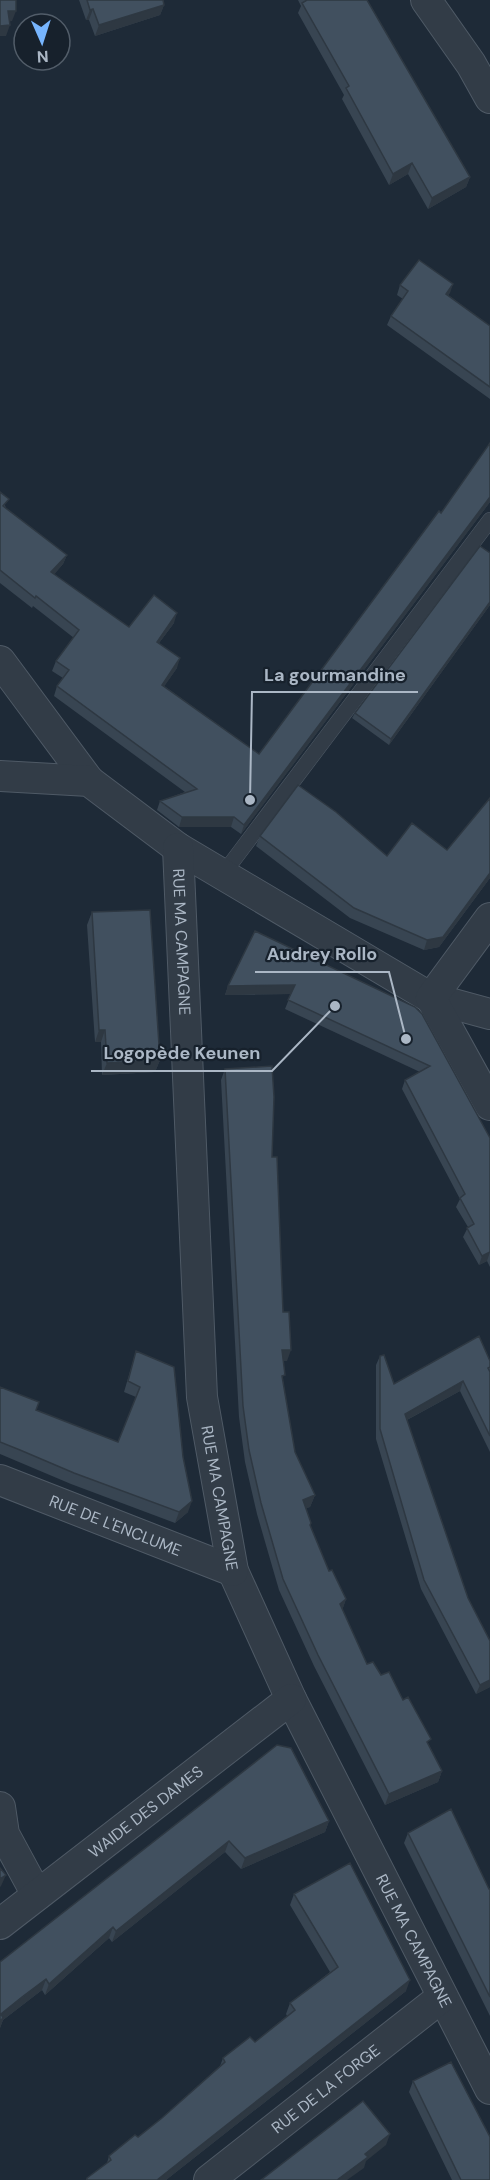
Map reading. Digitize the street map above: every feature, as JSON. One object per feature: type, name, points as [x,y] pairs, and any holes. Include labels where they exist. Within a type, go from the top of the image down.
[{"type":"street","points":[[426,0],[481,55],[490,99]]},
{"type":"street","points":[[0,660],[88,781],[178,848],[431,998],[490,1014]]},
{"type":"street","points":[[0,776],[88,781]]},
{"type":"street","name":"RUE MA CAMPAGNE","points":[[178,848],[202,1397],[233,1571],[291,1699],[490,2089]]},
{"type":"street","points":[[431,998],[490,918]]},
{"type":"street","points":[[431,998],[490,1105]]},
{"type":"street","name":"RUE DE L'ENCLUME","points":[[0,1480],[233,1571]]},
{"type":"street","name":"WAIDE DES DAMES","points":[[0,1924],[291,1699]]},
{"type":"street","points":[[0,1807],[4,1834],[37,1895]]},
{"type":"street","name":"RUE DE LA FORGE","points":[[208,2180],[442,1997]]},
{"type":"lane","points":[[223,874],[490,520]]},
{"type":"building","points":[[0,0],[16,0],[16,11],[8,11],[10,25],[0,26]]},
{"type":"building","points":[[87,0],[163,0],[164,5],[99,25]]},
{"type":"building","points":[[307,0],[367,0],[470,177],[432,198],[412,163],[393,174],[346,88],[349,86],[302,3]]},
{"type":"building","points":[[419,260],[453,284],[446,294],[490,326],[490,387],[391,316],[408,291],[400,285]]},
{"type":"building","points":[[490,443],[490,497],[244,825],[234,817],[182,817],[160,801],[197,789],[57,686],[69,670],[56,661],[79,630],[0,570],[0,492],[9,499],[3,506],[67,555],[51,572],[129,627],[154,595],[177,613],[157,642],[180,658],[162,685],[259,754],[439,511],[441,513]]},
{"type":"building","points":[[480,546],[490,553],[490,602],[391,739],[355,713]]},
{"type":"building","points":[[298,785],[336,812],[387,856],[412,823],[447,850],[490,798],[490,873],[443,937],[427,940],[354,908],[260,836]]},
{"type":"building","points":[[150,910],[160,1060],[107,1063],[105,1030],[99,1030],[92,912]]},
{"type":"building","points":[[255,931],[415,1007],[422,1014],[490,1138],[490,1252],[482,1256],[467,1228],[474,1224],[460,1198],[465,1194],[405,1080],[430,1066],[288,1000],[295,985],[228,986]]},
{"type":"building","points":[[272,1066],[274,1097],[272,1157],[277,1157],[283,1312],[289,1312],[291,1350],[282,1350],[285,1375],[282,1376],[295,1452],[315,1495],[303,1500],[310,1525],[329,1571],[332,1570],[346,1599],[340,1604],[367,1664],[373,1662],[381,1675],[389,1672],[403,1700],[408,1697],[431,1739],[427,1742],[442,1771],[389,1794],[318,1655],[283,1579],[261,1503],[249,1450],[243,1406],[225,1069]]},
{"type":"building","points":[[479,1336],[490,1361],[488,1368],[490,1372],[490,1436],[463,1381],[405,1414],[468,1598],[490,1641],[490,1680],[480,1685],[424,1580],[380,1429],[380,1356],[384,1355],[394,1384]]},
{"type":"building","points":[[136,1351],[174,1367],[183,1457],[192,1501],[179,1512],[74,1473],[0,1442],[0,1387],[39,1402],[36,1410],[118,1442],[140,1387],[128,1381]]},
{"type":"building","points":[[277,1745],[291,1748],[329,1821],[245,1858],[229,1841],[116,1931],[113,1927],[49,1984],[46,1979],[22,1997],[1,2014],[3,2018],[0,2021],[0,1962]]},
{"type":"building","points":[[451,1809],[490,1889],[490,1997],[408,1833]]},
{"type":"building","points":[[350,1863],[410,1980],[157,2180],[87,2180],[111,2160],[109,2156],[135,2135],[138,2137],[162,2118],[225,2062],[223,2058],[250,2037],[255,2042],[295,2010],[290,2003],[338,1967],[294,1894]]},
{"type":"building","points":[[0,1868],[6,1875],[0,1879]]},
{"type":"building","points":[[451,2062],[490,2137],[490,2180],[461,2180],[413,2081]]},
{"type":"building","points":[[363,2101],[390,2134],[365,2154],[368,2157],[337,2180],[261,2180]]},
{"type":"place","name":"La gourmandine","points":[[250,800]]},
{"type":"place","name":"Logopède Keunen","points":[[335,1006]]},
{"type":"place","name":"Audrey Rollo","points":[[406,1039]]}]
